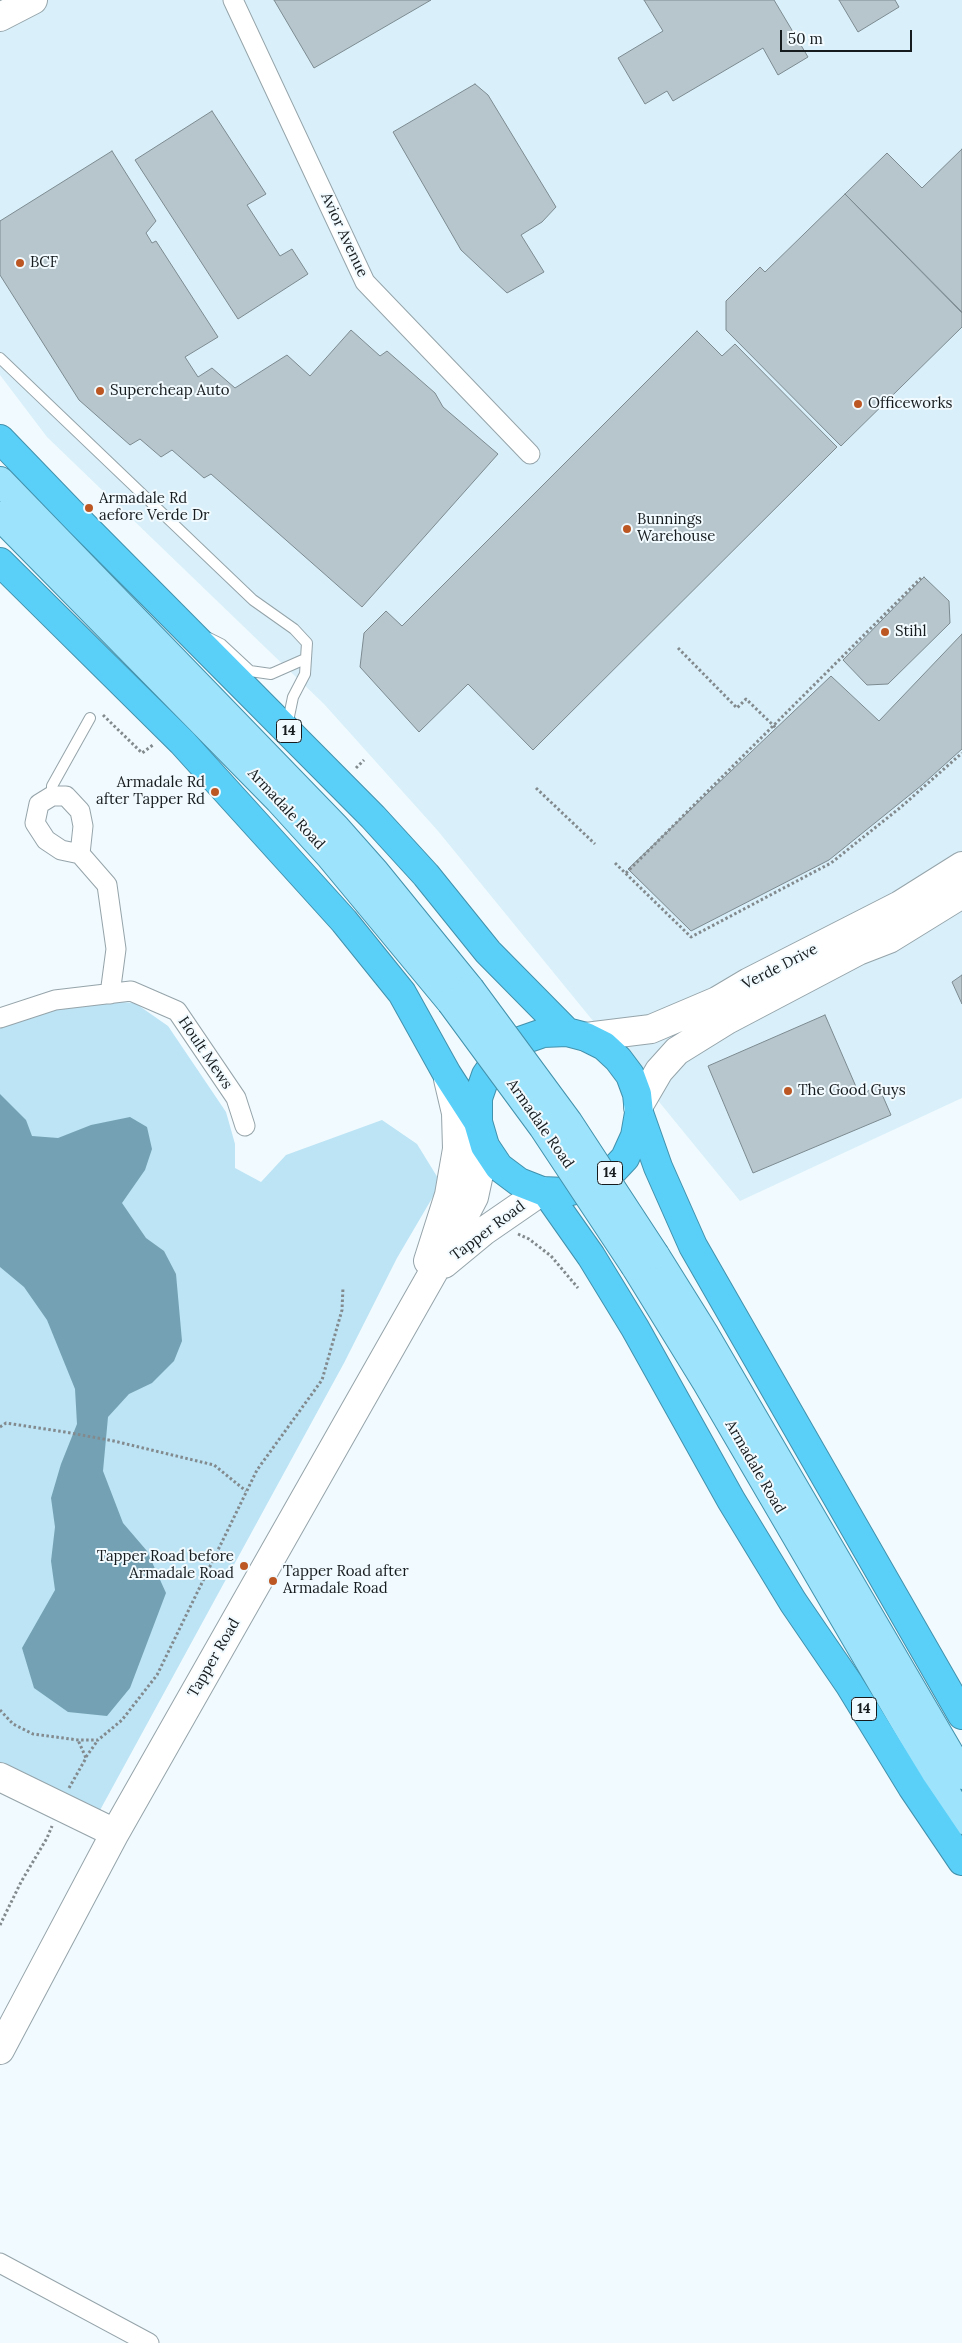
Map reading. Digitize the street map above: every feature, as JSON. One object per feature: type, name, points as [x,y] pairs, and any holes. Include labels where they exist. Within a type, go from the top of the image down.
[{"type":"highway","name":"14","points":[[0,439],[373,817],[426,876],[488,952],[577,1034],[604,1046],[618,1059],[630,1075],[636,1094],[638,1110],[635,1136],[625,1158],[609,1175],[588,1187],[566,1192],[544,1191],[519,1182],[499,1167],[447,1074]]},
{"type":"highway","name":"Armadale Road","points":[[0,562],[182,742],[344,921],[402,993],[447,1074]]},
{"type":"highway","points":[[481,1134],[481,1090],[486,1075],[500,1055],[520,1041],[543,1033],[577,1034]]},
{"type":"highway","points":[[638,1110],[658,1167],[694,1246],[962,1716]]},
{"type":"highway","name":"14","points":[[544,1191],[591,1256],[635,1328],[731,1500],[783,1588],[849,1684],[912,1787],[962,1861]]},
{"type":"main road","name":"Armadale Road","points":[[0,481],[325,816],[375,872],[460,996],[543,1127],[645,1261],[705,1335],[962,1775]]},
{"type":"main road","name":"Armadale Road","points":[[0,516],[279,800],[460,996]]},
{"type":"main road","name":"Armadale Road","points":[[645,1261],[707,1383],[962,1820]]},
{"type":"street","points":[[0,17],[33,0]]},
{"type":"street","name":"Avior Avenue","points":[[233,0],[366,282],[530,454]]},
{"type":"street","points":[[80,854],[83,826],[80,810],[66,796],[52,796],[39,804],[36,822],[46,840],[61,850],[80,854],[107,885],[116,949],[110,994]]},
{"type":"street","name":"Verde Drive","points":[[577,1034],[651,1028],[717,1001],[749,982],[900,905],[962,866]]},
{"type":"street","name":"Verde Drive","points":[[638,1110],[659,1071],[677,1051],[727,1020],[858,951],[889,940],[962,894]]},
{"type":"street","name":"Hoult Mews","points":[[0,1018],[55,1000],[131,991],[177,1012],[236,1098],[246,1126]]},
{"type":"street","points":[[418,1298],[434,1236],[449,1195],[457,1149],[456,1114],[447,1074]]},
{"type":"street","name":"Tapper Road","points":[[0,2050],[110,1841],[435,1271],[474,1197],[481,1134]]},
{"type":"street","name":"Tapper Road","points":[[435,1271],[484,1231],[544,1191]]},
{"type":"street","points":[[0,1777],[56,1813],[110,1841]]},
{"type":"street","points":[[0,1796],[56,1813]]},
{"type":"street","points":[[0,2263],[149,2343]]},
{"type":"lane","points":[[0,358],[253,600],[294,629],[307,643],[305,674],[293,696],[287,729]]},
{"type":"lane","points":[[183,626],[221,644],[250,671],[271,674],[305,659]]},
{"type":"lane","points":[[52,796],[52,786],[90,718]]},
{"type":"path","points":[[626,873],[775,726],[920,578]]},
{"type":"path","points":[[678,648],[737,708],[746,699],[775,726]]},
{"type":"path","points":[[90,718],[98,710],[142,753],[160,740]]},
{"type":"path","points":[[615,863],[691,937],[831,863],[901,807],[962,753]]},
{"type":"path","points":[[536,788],[595,844]]},
{"type":"path","points":[[0,1925],[21,1882],[47,1838],[56,1813],[86,1758],[98,1740],[122,1720],[157,1675],[257,1470],[322,1380],[342,1310],[343,1287]]},
{"type":"path","points":[[0,1420],[6,1423],[114,1441],[214,1466],[246,1491]]},
{"type":"path","points":[[0,1427],[6,1423]]},
{"type":"path","points":[[0,1710],[13,1724],[33,1734],[78,1740],[98,1740]]},
{"type":"path","points":[[78,1740],[86,1758]]},
{"type":"shaded area","points":[[0,0],[962,0],[962,1098],[740,1201],[438,831],[324,704],[47,437],[0,375]]},
{"type":"shaded area","points":[[95,1000],[135,1003],[168,1026],[226,1112],[235,1144],[235,1168],[261,1182],[286,1155],[382,1120],[417,1144],[441,1183],[397,1258],[344,1363],[93,1823],[0,1778],[0,1027],[18,1019]]},
{"type":"shaded area","points":[[0,1094],[26,1120],[32,1136],[58,1138],[91,1125],[130,1117],[147,1127],[152,1149],[145,1170],[122,1203],[146,1238],[164,1251],[176,1274],[182,1341],[174,1361],[152,1383],[129,1394],[108,1417],[103,1471],[123,1523],[147,1551],[166,1593],[130,1688],[107,1716],[68,1712],[34,1688],[22,1648],[55,1590],[51,1561],[55,1527],[51,1498],[61,1464],[77,1424],[75,1389],[47,1320],[24,1287],[0,1267]]},
{"type":"building","points":[[274,0],[431,0],[314,68]]},
{"type":"building","points":[[644,0],[774,0],[808,57],[778,75],[763,48],[673,101],[667,91],[645,104],[618,58],[663,31]]},
{"type":"building","points":[[839,0],[895,0],[899,7],[858,32]]},
{"type":"building","points":[[475,84],[488,95],[556,207],[542,222],[521,235],[544,272],[507,293],[461,250],[393,132]]},
{"type":"building","points":[[212,111],[266,194],[247,205],[280,256],[292,249],[308,274],[238,319],[135,160]]},
{"type":"building","points":[[962,149],[962,312],[845,194],[887,153],[922,188]]},
{"type":"building","points":[[112,151],[156,221],[146,233],[152,243],[156,241],[218,337],[185,357],[198,377],[212,368],[235,388],[287,355],[310,376],[351,330],[380,356],[387,351],[435,393],[443,407],[498,454],[362,607],[211,474],[204,478],[172,450],[161,457],[140,439],[130,445],[79,400],[0,275],[0,221]]},
{"type":"building","points":[[845,194],[962,313],[962,327],[841,446],[726,330],[726,301],[760,267],[765,272]]},
{"type":"building","name":"Bunnings Warehouse","points":[[697,331],[722,356],[735,344],[837,447],[533,750],[468,684],[419,732],[360,667],[364,633],[386,611],[402,626]]},
{"type":"building","points":[[924,577],[949,601],[950,623],[888,684],[867,685],[843,660]]},
{"type":"building","points":[[962,634],[962,749],[922,785],[829,860],[691,931],[628,869],[831,676],[879,721]]},
{"type":"building","points":[[962,975],[962,1004],[952,982]]},
{"type":"building","name":"The Good Guys","points":[[825,1015],[860,1096],[878,1085],[891,1115],[753,1173],[708,1066]]},
{"type":"place","name":"BCF","points":[[20,263]]},
{"type":"place","name":"Supercheap Auto","points":[[100,391]]},
{"type":"place","name":"Officeworks","points":[[858,404]]},
{"type":"place","name":"Armadale Rd aefore Verde Dr","points":[[89,508]]},
{"type":"place","name":"Bunnings Warehouse","points":[[627,529]]},
{"type":"place","name":"Stihl","points":[[885,632]]},
{"type":"place","name":"Armadale Rd after Tapper Rd","points":[[215,792]]},
{"type":"place","name":"The Good Guys","points":[[788,1091]]},
{"type":"place","name":"Tapper Road before Armadale Road","points":[[244,1566]]},
{"type":"place","name":"Tapper Road after Armadale Road","points":[[273,1581]]}]
